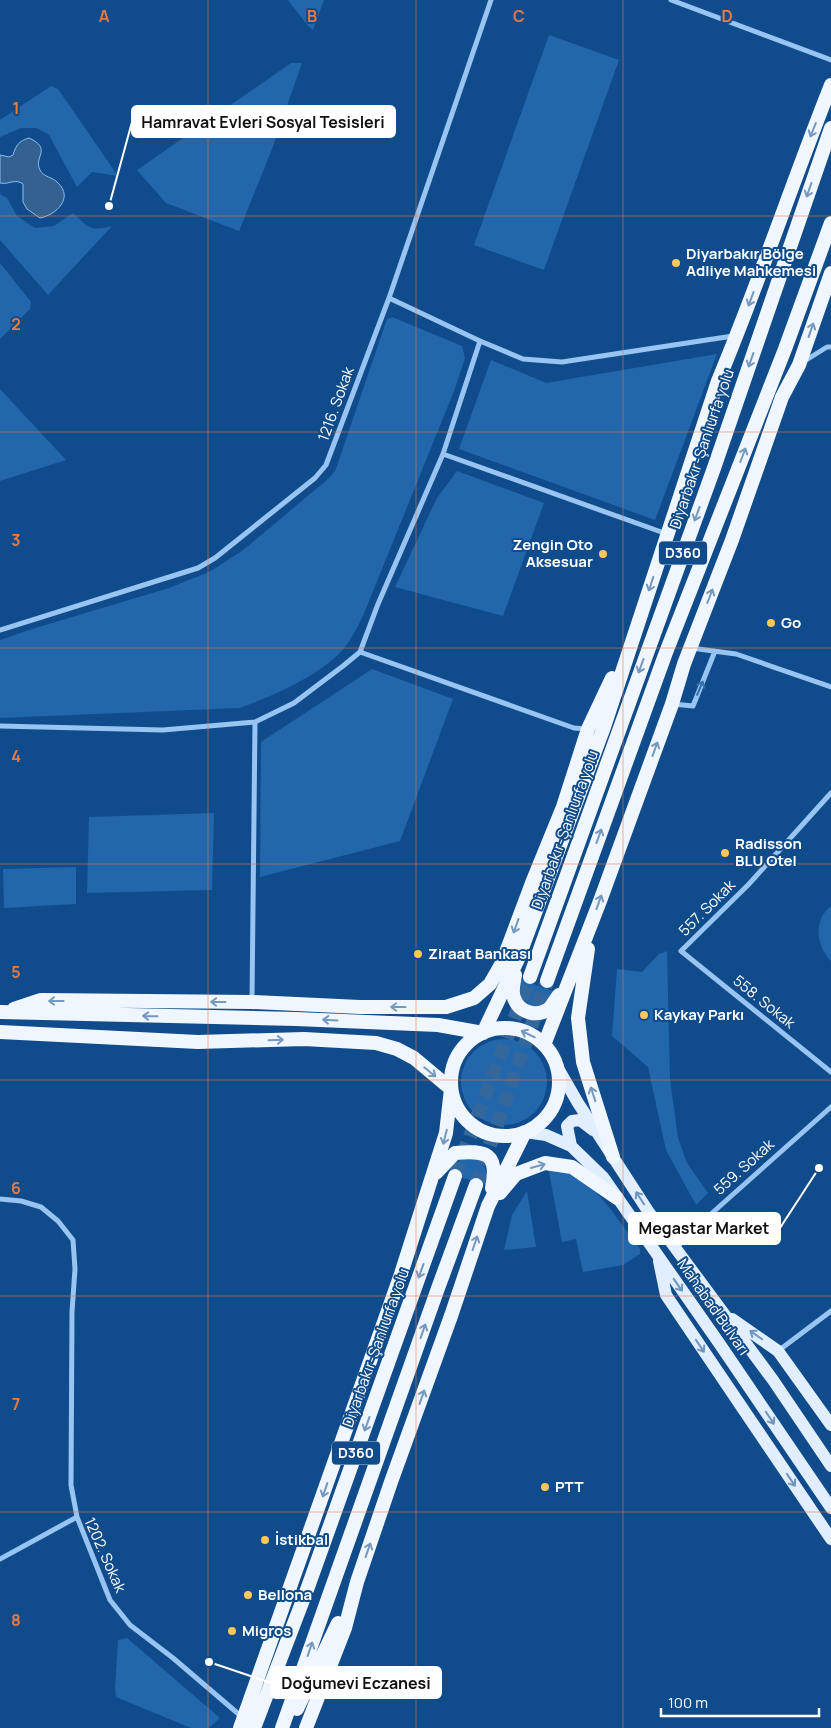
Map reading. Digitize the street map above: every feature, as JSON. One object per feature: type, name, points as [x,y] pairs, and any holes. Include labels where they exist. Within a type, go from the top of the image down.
[{"type":"highway","points":[[483,1033],[518,959],[604,727],[718,381],[738,335],[785,203],[831,85]]},
{"type":"highway","name":"Diyarbakır-Şanlıurfa yolu","points":[[530,977],[714,468],[831,128]]},
{"type":"highway","points":[[768,310],[771,280],[785,203]]},
{"type":"highway","name":"D360","points":[[547,981],[658,673],[785,349],[831,223]]},
{"type":"highway","points":[[691,587],[746,477],[798,365],[831,273]]},
{"type":"highway","points":[[544,1045],[672,704],[690,648],[732,540],[782,397]]},
{"type":"highway","points":[[3,1012],[41,1000],[252,1002],[360,1007],[446,1007],[474,998],[490,984],[502,963],[563,807],[588,729],[639,621]]},
{"type":"highway","points":[[592,920],[578,1018],[583,1062],[613,1157]]},
{"type":"highway","points":[[518,959],[513,997],[516,1004],[526,1012],[545,1011],[570,980]]},
{"type":"highway","points":[[3,1012],[306,1019],[438,1025],[483,1033]]},
{"type":"highway","points":[[0,1032],[198,1042],[304,1039],[376,1043],[397,1049],[414,1058],[451,1089],[456,1105],[465,1118],[478,1129],[501,1136],[525,1132],[540,1123],[551,1110],[558,1094],[558,1076],[555,1064],[544,1045],[534,1037],[522,1031],[502,1029],[483,1033],[468,1042],[458,1056],[452,1072],[451,1089],[446,1133],[433,1176],[401,1274],[292,1586],[248,1725]]},
{"type":"highway","points":[[488,1206],[525,1132]]},
{"type":"highway","points":[[306,1728],[345,1628],[357,1582],[488,1206],[495,1174],[492,1161],[475,1151],[455,1153],[433,1176]]},
{"type":"highway","points":[[488,1206],[516,1174],[545,1163],[572,1167],[617,1198]]},
{"type":"highway","name":"Diyarbakır-Şanlıurfa yolu","points":[[248,1725],[308,1587],[456,1176]]},
{"type":"highway","name":"D360","points":[[282,1728],[476,1185]]},
{"type":"highway","points":[[288,1728],[357,1582]]},
{"type":"main road","name":"Mahabad Bulvarı","points":[[555,1064],[648,1211],[773,1380],[831,1466]]},
{"type":"main road","points":[[571,1146],[567,1126],[572,1121],[580,1120],[597,1133]]},
{"type":"main road","name":"Mahabad Bulvarı","points":[[525,1132],[546,1135],[571,1146],[602,1178],[658,1256],[831,1508]]},
{"type":"main road","points":[[658,1256],[666,1295],[831,1539]]},
{"type":"main road","points":[[723,1312],[778,1351],[831,1425]]},
{"type":"street","name":"1216. Sokak","points":[[0,630],[198,568],[215,558],[315,478],[326,465],[389,298],[491,0]]},
{"type":"street","points":[[671,0],[831,60]]},
{"type":"street","points":[[389,298],[523,359],[562,362],[738,335]]},
{"type":"street","points":[[0,726],[163,730],[255,722],[294,703],[360,652],[378,604],[443,454],[480,341]]},
{"type":"street","points":[[798,365],[827,347],[831,347]]},
{"type":"street","points":[[443,454],[667,534]]},
{"type":"street","points":[[690,648],[736,654],[831,687]]},
{"type":"street","points":[[672,704],[693,706],[715,651]]},
{"type":"street","points":[[360,652],[574,728],[588,729]]},
{"type":"street","points":[[252,1002],[255,722]]},
{"type":"street","name":"557. Sokak","points":[[681,951],[749,884],[831,793]]},
{"type":"street","name":"558. Sokak","points":[[681,951],[831,1072]]},
{"type":"street","name":"559. Sokak","points":[[676,1248],[710,1214],[831,1107]]},
{"type":"street","points":[[0,1199],[21,1201],[41,1207],[58,1221],[73,1240],[76,1269],[72,1312],[71,1485],[77,1517]]},
{"type":"street","points":[[778,1351],[831,1311]]},
{"type":"street","name":"1202. Sokak","points":[[0,1559],[77,1517],[110,1600],[130,1625],[173,1658],[248,1725]]},
{"type":"shaded area","points":[[288,0],[324,0],[313,30],[308,26]]},
{"type":"shaded area","points":[[549,35],[619,60],[544,270],[474,245]]},
{"type":"shaded area","points":[[291,63],[302,63],[272,149],[239,231],[166,203],[137,170]]},
{"type":"shaded area","points":[[51,86],[58,89],[118,176],[92,172],[77,187],[49,135],[37,128],[21,128],[0,137],[0,120]]},
{"type":"shaded area","points":[[29,138],[40,146],[39,165],[41,172],[54,179],[64,194],[64,200],[57,210],[40,218],[27,209],[23,202],[23,184],[20,182],[0,183],[0,155],[9,157],[13,155],[18,144]]},
{"type":"shaded area","points":[[0,194],[7,198],[17,216],[35,228],[54,226],[73,213],[90,227],[112,226],[48,295],[0,240]]},
{"type":"shaded area","points":[[0,263],[31,302],[30,309],[0,339]]},
{"type":"shaded area","points":[[392,317],[462,346],[465,358],[454,391],[363,616],[341,652],[316,672],[301,681],[240,708],[0,718],[0,640],[169,588],[209,572],[242,551],[328,479],[335,471],[387,319]]},
{"type":"shaded area","points":[[717,354],[655,520],[459,449],[491,360],[546,383]]},
{"type":"shaded area","points":[[0,389],[66,460],[0,481]]},
{"type":"shaded area","points":[[457,471],[544,503],[503,616],[395,587],[437,498]]},
{"type":"shaded area","points":[[372,669],[453,699],[400,841],[260,877],[261,742]]},
{"type":"shaded area","points":[[214,813],[212,890],[87,893],[89,817]]},
{"type":"shaded area","points":[[76,867],[76,904],[4,908],[3,869]]},
{"type":"shaded area","points":[[831,906],[831,961],[822,948],[819,926],[821,918]]},
{"type":"shaded area","points":[[667,951],[670,1079],[678,1138],[687,1163],[708,1193],[696,1205],[666,1150],[648,1067],[612,1036],[617,969],[642,972],[659,954]]},
{"type":"shaded area","points":[[520,979],[556,992],[545,1006],[536,1007],[527,1003],[521,996],[519,992]]},
{"type":"shaded area","points":[[504,1039],[520,1043],[534,1052],[543,1066],[547,1082],[543,1098],[534,1112],[520,1121],[504,1125],[488,1121],[474,1112],[465,1098],[461,1082],[465,1066],[474,1052],[488,1043]]},
{"type":"shaded area","points":[[473,1157],[485,1169],[487,1185],[449,1174],[458,1161]]},
{"type":"shaded area","points":[[548,1167],[571,1171],[589,1185],[626,1230],[640,1249],[640,1254],[623,1265],[583,1272],[576,1239],[562,1242]]},
{"type":"shaded area","points":[[527,1191],[536,1247],[504,1250],[512,1215]]},
{"type":"shaded area","points":[[127,1638],[220,1718],[209,1728],[191,1728],[116,1697],[118,1640]]},
{"type":"tunnel","points":[[455,1176],[530,977]]},
{"type":"tunnel","points":[[476,1185],[547,981]]},
{"type":"place","name":"Hamravat Evleri Sosyal Tesisleri","points":[[109,206]]},
{"type":"place","name":"Diyarbakır Bölge Adliye Mahkemesi","points":[[676,263]]},
{"type":"place","name":"Zengin Oto Aksesuar","points":[[603,554]]},
{"type":"place","name":"Go","points":[[771,623]]},
{"type":"place","name":"Radisson BLU Otel","points":[[725,853]]},
{"type":"place","name":"Ziraat Bankası","points":[[418,954]]},
{"type":"place","name":"Kaykay Parkı","points":[[644,1015]]},
{"type":"place","name":"Megastar Market","points":[[819,1168]]},
{"type":"place","name":"PTT","points":[[545,1487]]},
{"type":"place","name":"İstikbal","points":[[265,1540]]},
{"type":"place","name":"Bellona","points":[[248,1595]]},
{"type":"place","name":"Migros","points":[[232,1631]]},
{"type":"place","name":"Doğumevi Eczanesi","points":[[209,1662]]}]
